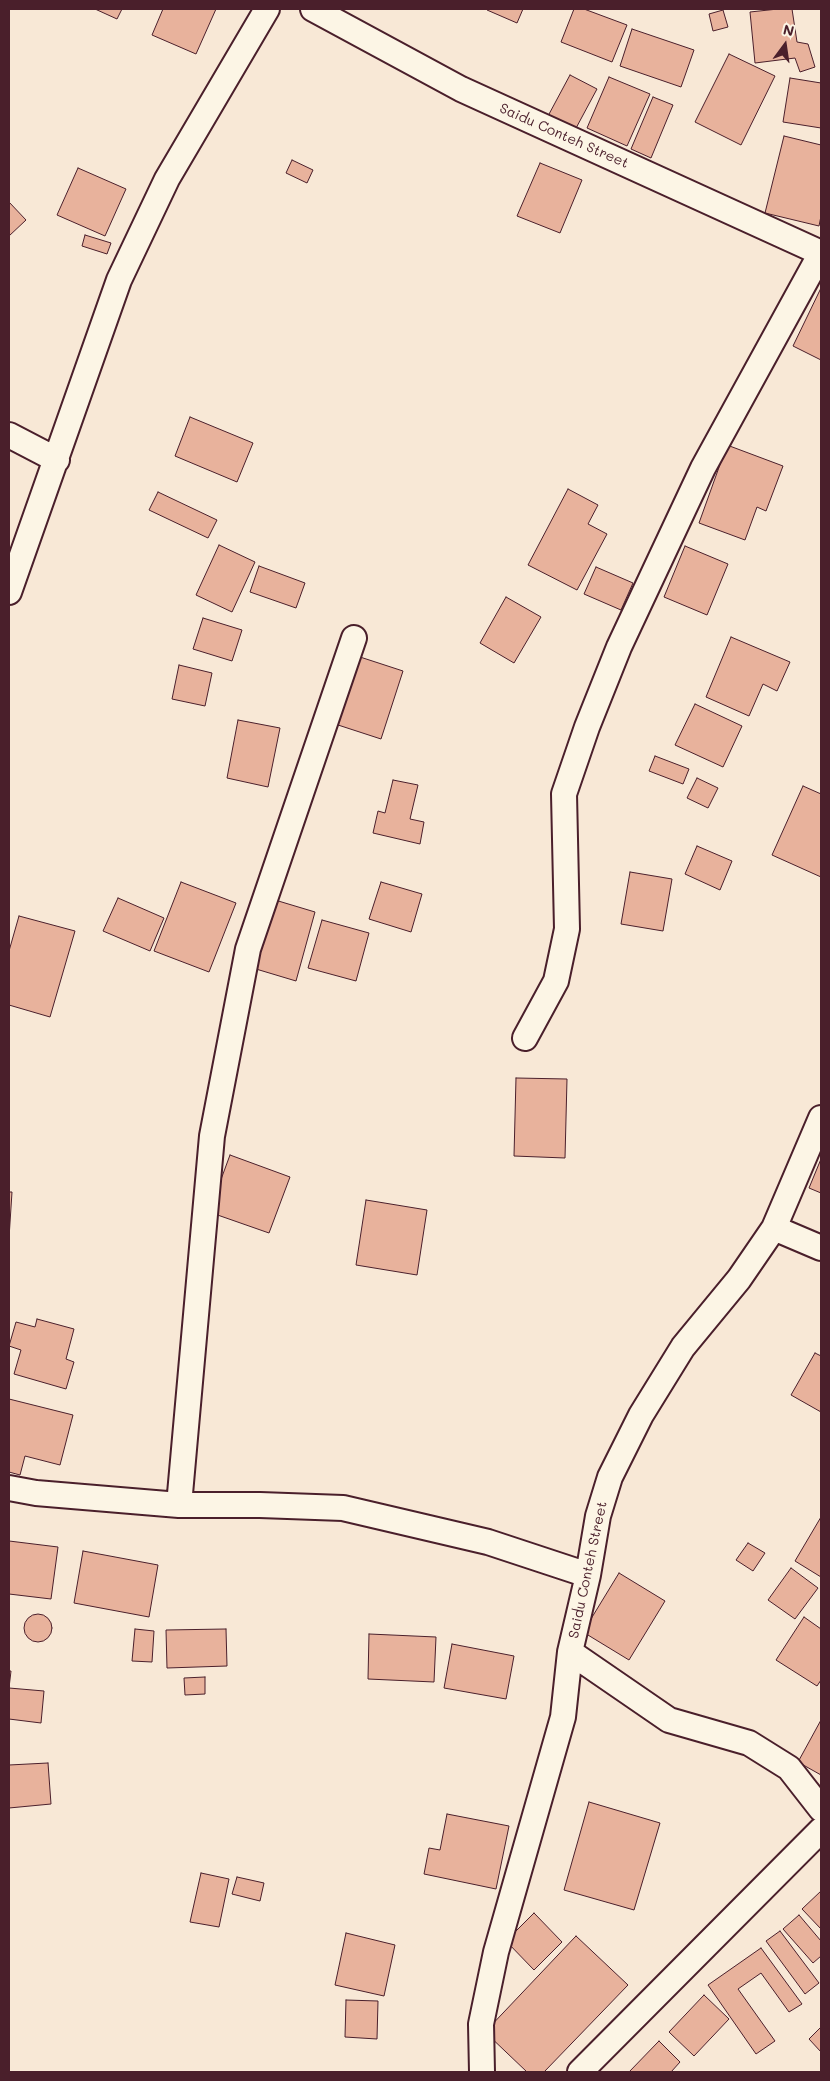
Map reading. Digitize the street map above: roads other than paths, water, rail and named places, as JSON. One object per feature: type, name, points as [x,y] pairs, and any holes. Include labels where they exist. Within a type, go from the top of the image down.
[{"type":"street","points":[[9,592],[119,280],[167,179],[267,9]]},
{"type":"street","name":"Saidu Conteh Street","points":[[313,9],[461,89],[821,253]]},
{"type":"street","points":[[525,1038],[556,981],[567,929],[564,794],[587,727],[620,647],[703,468],[821,253]]},
{"type":"street","points":[[9,434],[57,460]]},
{"type":"street","points":[[179,1505],[212,1136],[248,949],[354,638]]},
{"type":"street","name":"Saidu Conteh Street","points":[[482,2072],[481,2024],[496,1952],[563,1717],[570,1652],[588,1575],[598,1516],[610,1477],[641,1415],[683,1347],[739,1279],[774,1228],[821,1118]]},
{"type":"street","points":[[774,1228],[821,1248]]},
{"type":"street","points":[[9,1488],[36,1493],[179,1505],[344,1508],[488,1542],[588,1575]]},
{"type":"street","points":[[570,1652],[669,1720],[749,1743],[789,1768],[821,1809]]},
{"type":"street","points":[[580,2072],[821,1830]]}]
